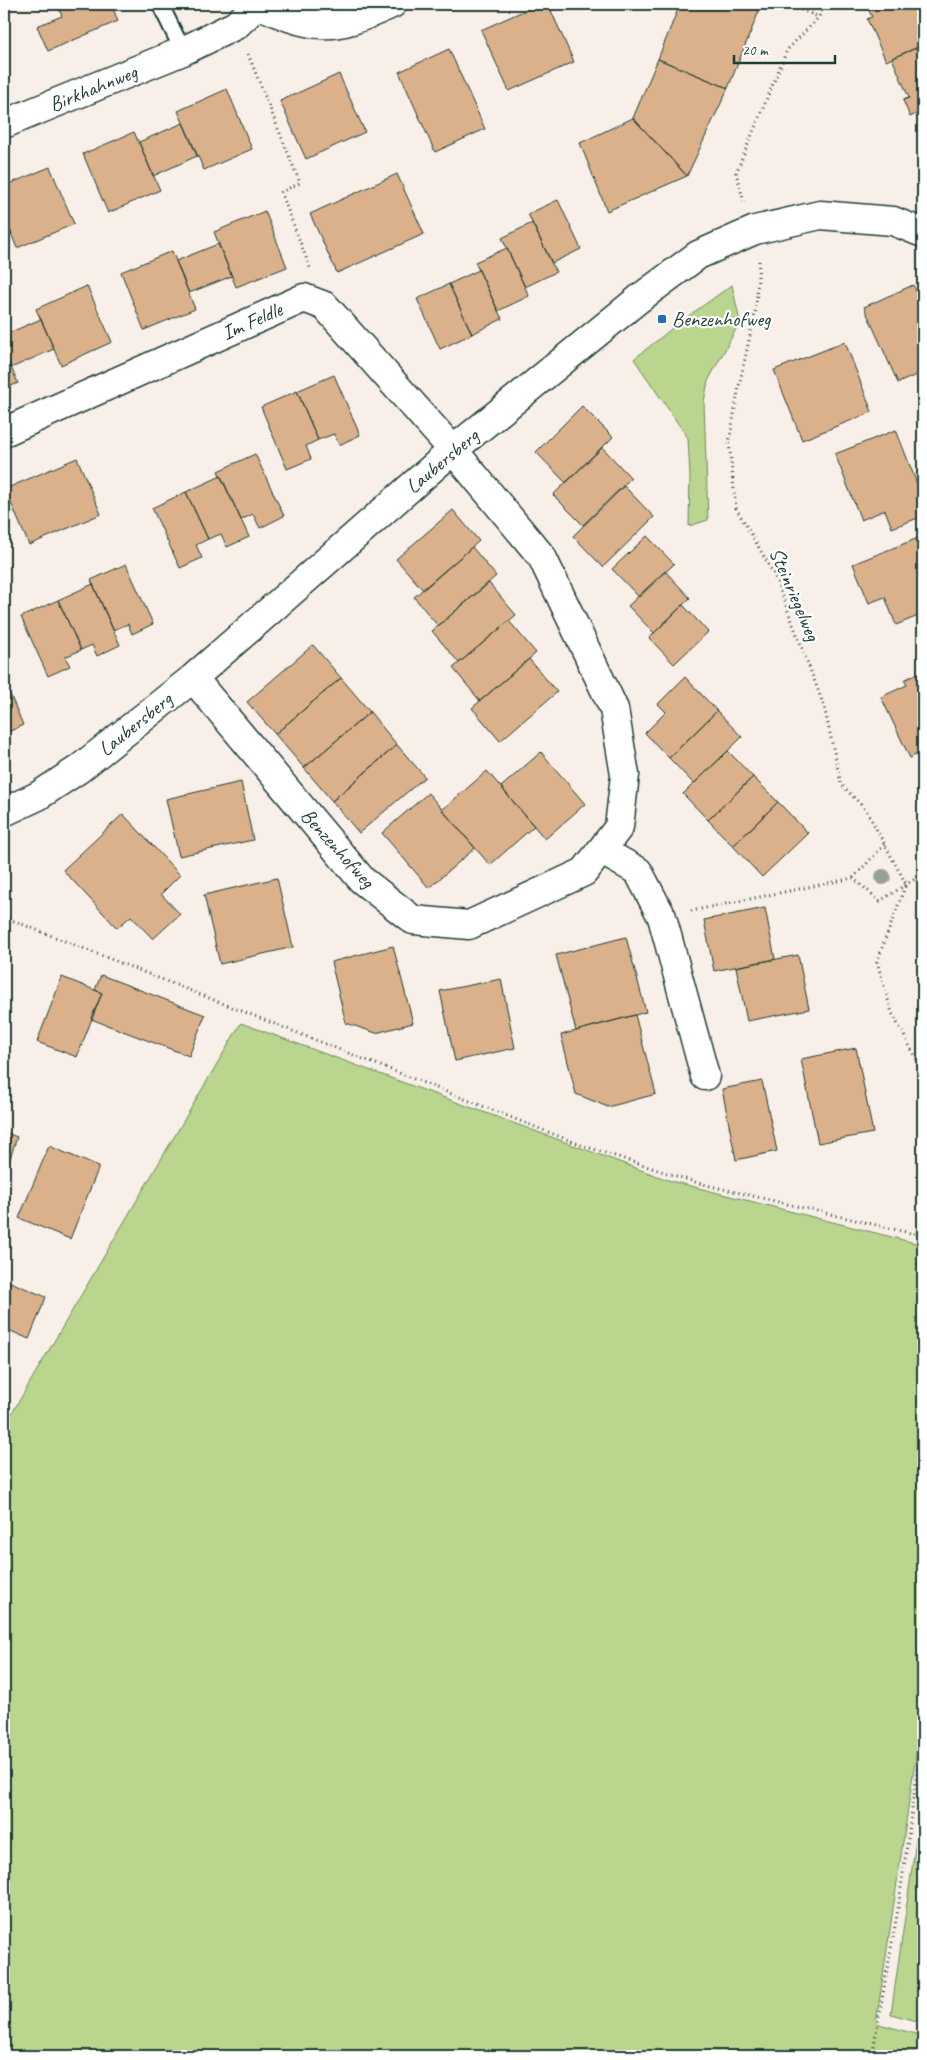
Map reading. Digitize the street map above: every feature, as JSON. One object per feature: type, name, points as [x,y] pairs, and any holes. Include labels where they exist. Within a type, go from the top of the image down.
[{"type":"street","name":"Birkhahnweg","points":[[4,124],[182,51],[236,25],[258,4],[290,18],[322,24],[354,20],[392,4]]},
{"type":"street","name":"Laubersberg","points":[[4,812],[38,796],[79,769],[193,678],[453,450],[640,298],[698,255],[755,230],[820,215],[893,221],[923,233]]},
{"type":"street","name":"Im Feldle","points":[[4,432],[304,298],[325,306]]},
{"type":"street","points":[[325,306],[453,450]]},
{"type":"street","name":"Benzenhofweg","points":[[193,678],[362,880],[413,920],[469,924],[584,872],[619,827],[625,775],[614,709],[542,557],[453,450]]},
{"type":"street","points":[[602,851],[638,871],[662,917],[705,1076]]},
{"type":"lane","points":[[160,4],[182,51]]},
{"type":"path","points":[[787,4],[818,17]]},
{"type":"path","name":"Steinriegelweg","points":[[824,4],[818,17],[787,50],[736,173],[740,193],[755,230],[759,263],[756,308],[729,443],[736,508],[774,574],[824,706],[841,784],[866,810],[906,884]]},
{"type":"path","points":[[236,25],[300,183],[281,192],[325,306]]},
{"type":"path","points":[[662,917],[853,878],[885,844]]},
{"type":"path","points":[[853,878],[880,901],[923,874]]},
{"type":"path","points":[[906,884],[877,962],[892,1013],[923,1071]]},
{"type":"path","points":[[4,917],[581,1145],[698,1183],[923,1236]]},
{"type":"path","points":[[872,2056],[898,1909],[923,1731]]},
{"type":"green space","points":[[732,285],[740,322],[708,381],[704,402],[708,520],[689,526],[690,476],[688,438],[634,359],[680,322]]},
{"type":"green space","points":[[241,1023],[671,1181],[923,1245],[923,1708],[876,2023],[923,2036],[923,2056],[4,2056],[4,1410],[12,1413]]},
{"type":"green space","points":[[923,1792],[923,2023],[891,2014]]},
{"type":"building","points":[[57,4],[111,4],[118,21],[48,51],[37,26],[62,16]]},
{"type":"building","points":[[539,4],[548,4],[574,62],[509,91],[481,30]]},
{"type":"building","points":[[680,4],[742,4],[759,11],[728,88],[658,59]]},
{"type":"building","points":[[866,4],[923,4],[923,45],[886,61],[867,19],[872,17]]},
{"type":"building","points":[[923,45],[923,132],[916,114],[910,117],[903,100],[909,98],[892,58]]},
{"type":"building","points":[[449,49],[485,129],[435,152],[399,72]]},
{"type":"building","points":[[658,59],[728,88],[687,176],[633,118]]},
{"type":"building","points":[[339,74],[365,132],[306,159],[280,101]]},
{"type":"building","points":[[227,89],[252,149],[204,170],[178,111]]},
{"type":"building","points":[[633,118],[687,176],[607,211],[580,143]]},
{"type":"building","points":[[183,123],[197,156],[153,176],[139,142]]},
{"type":"building","points":[[134,132],[160,190],[108,213],[83,154]]},
{"type":"building","points":[[50,167],[74,224],[17,248],[4,216],[4,186]]},
{"type":"building","points":[[397,174],[424,234],[337,273],[310,214]]},
{"type":"building","points":[[558,200],[581,249],[552,263],[528,214]]},
{"type":"building","points":[[265,211],[287,267],[236,287],[214,232]]},
{"type":"building","points":[[4,216],[12,234],[4,238]]},
{"type":"building","points":[[532,223],[556,272],[525,287],[502,238]]},
{"type":"building","points":[[218,244],[232,276],[189,293],[176,261]]},
{"type":"building","points":[[507,248],[529,296],[498,311],[475,262]]},
{"type":"building","points":[[172,251],[195,309],[144,330],[121,272]]},
{"type":"building","points":[[479,270],[502,319],[472,334],[449,284]]},
{"type":"building","points":[[449,284],[472,334],[440,349],[417,299]]},
{"type":"building","points":[[913,285],[918,295],[923,293],[923,372],[898,383],[864,307]]},
{"type":"building","points":[[87,286],[112,342],[61,365],[36,309]]},
{"type":"building","points":[[41,319],[54,349],[11,368],[4,351],[4,335]]},
{"type":"building","points":[[845,342],[872,412],[802,440],[774,370]]},
{"type":"building","points":[[4,351],[18,383],[4,389]]},
{"type":"building","points":[[334,375],[360,435],[339,445],[334,434],[318,440],[297,391]]},
{"type":"building","points":[[297,391],[318,440],[306,446],[311,459],[287,469],[261,407]]},
{"type":"building","points":[[582,406],[613,437],[566,483],[536,452]]},
{"type":"building","points":[[896,430],[923,499],[923,516],[892,528],[885,510],[861,520],[835,454]]},
{"type":"building","points":[[602,447],[631,478],[583,525],[553,495]]},
{"type":"building","points":[[255,454],[284,516],[260,528],[253,514],[241,520],[218,471]]},
{"type":"building","points":[[77,458],[101,514],[29,545],[5,489]]},
{"type":"building","points":[[221,476],[249,537],[227,547],[221,534],[208,539],[186,492]]},
{"type":"building","points":[[624,486],[654,517],[603,567],[573,536]]},
{"type":"building","points":[[186,492],[208,539],[196,545],[202,558],[180,568],[152,508]]},
{"type":"building","points":[[453,510],[479,541],[423,590],[396,559]]},
{"type":"building","points":[[647,536],[674,564],[639,597],[612,569]]},
{"type":"building","points":[[923,536],[923,614],[896,625],[885,597],[869,603],[853,564]]},
{"type":"building","points":[[472,547],[496,576],[438,626],[414,597]]},
{"type":"building","points":[[126,564],[153,624],[132,634],[128,624],[113,630],[91,580]]},
{"type":"building","points":[[665,571],[690,598],[654,633],[628,606]]},
{"type":"building","points":[[489,583],[516,615],[459,663],[432,631]]},
{"type":"building","points":[[93,584],[120,645],[97,656],[92,645],[81,650],[58,600]]},
{"type":"building","points":[[58,600],[81,650],[65,657],[70,666],[48,676],[21,617]]},
{"type":"building","points":[[683,605],[708,632],[674,664],[649,638]]},
{"type":"building","points":[[509,621],[536,653],[480,701],[453,668]]},
{"type":"building","points":[[313,645],[341,678],[275,734],[247,702]]},
{"type":"building","points":[[529,659],[557,692],[500,741],[472,708]]},
{"type":"building","points":[[923,671],[923,751],[910,758],[881,697],[907,685],[904,680]]},
{"type":"building","points":[[685,677],[717,711],[669,758],[645,733],[666,712],[658,704]]},
{"type":"building","points":[[341,678],[370,712],[304,768],[275,734]]},
{"type":"building","points":[[4,680],[23,725],[4,734]]},
{"type":"building","points":[[717,711],[742,737],[694,784],[669,758]]},
{"type":"building","points":[[370,712],[397,745],[332,801],[304,768]]},
{"type":"building","points":[[397,745],[425,777],[359,833],[332,801]]},
{"type":"building","points":[[728,751],[753,777],[708,820],[683,794]]},
{"type":"building","points":[[541,752],[585,804],[545,839],[501,787]]},
{"type":"building","points":[[487,771],[534,826],[490,865],[442,810]]},
{"type":"building","points":[[753,777],[778,802],[733,846],[708,820]]},
{"type":"building","points":[[241,782],[253,840],[179,856],[166,799]]},
{"type":"building","points":[[428,793],[475,848],[429,888],[382,833]]},
{"type":"building","points":[[778,802],[808,833],[762,877],[733,846]]},
{"type":"building","points":[[123,814],[180,875],[161,894],[180,914],[153,939],[131,916],[117,928],[63,870]]},
{"type":"building","points":[[277,878],[293,947],[220,964],[204,895]]},
{"type":"building","points":[[765,908],[775,959],[714,971],[704,920]]},
{"type":"building","points":[[626,937],[646,1012],[576,1031],[556,955]]},
{"type":"building","points":[[393,946],[413,1023],[376,1033],[346,1023],[331,962]]},
{"type":"building","points":[[798,955],[809,1009],[747,1021],[736,967]]},
{"type":"building","points":[[101,975],[205,1015],[189,1056],[91,1019],[102,993],[95,990]]},
{"type":"building","points":[[62,977],[102,993],[77,1057],[37,1042]]},
{"type":"building","points":[[501,979],[515,1048],[455,1061],[440,991]]},
{"type":"building","points":[[635,1015],[656,1094],[608,1107],[576,1094],[561,1035]]},
{"type":"building","points":[[856,1048],[873,1133],[818,1143],[801,1059]]},
{"type":"building","points":[[762,1081],[777,1151],[736,1160],[722,1089]]},
{"type":"building","points":[[4,1132],[17,1137],[4,1177]]},
{"type":"building","points":[[49,1146],[99,1167],[70,1239],[19,1218]]},
{"type":"building","points":[[8,1281],[46,1297],[29,1339],[4,1328],[4,1292]]},
{"type":"place","name":"Benzenhofweg","points":[[662,319]]}]
